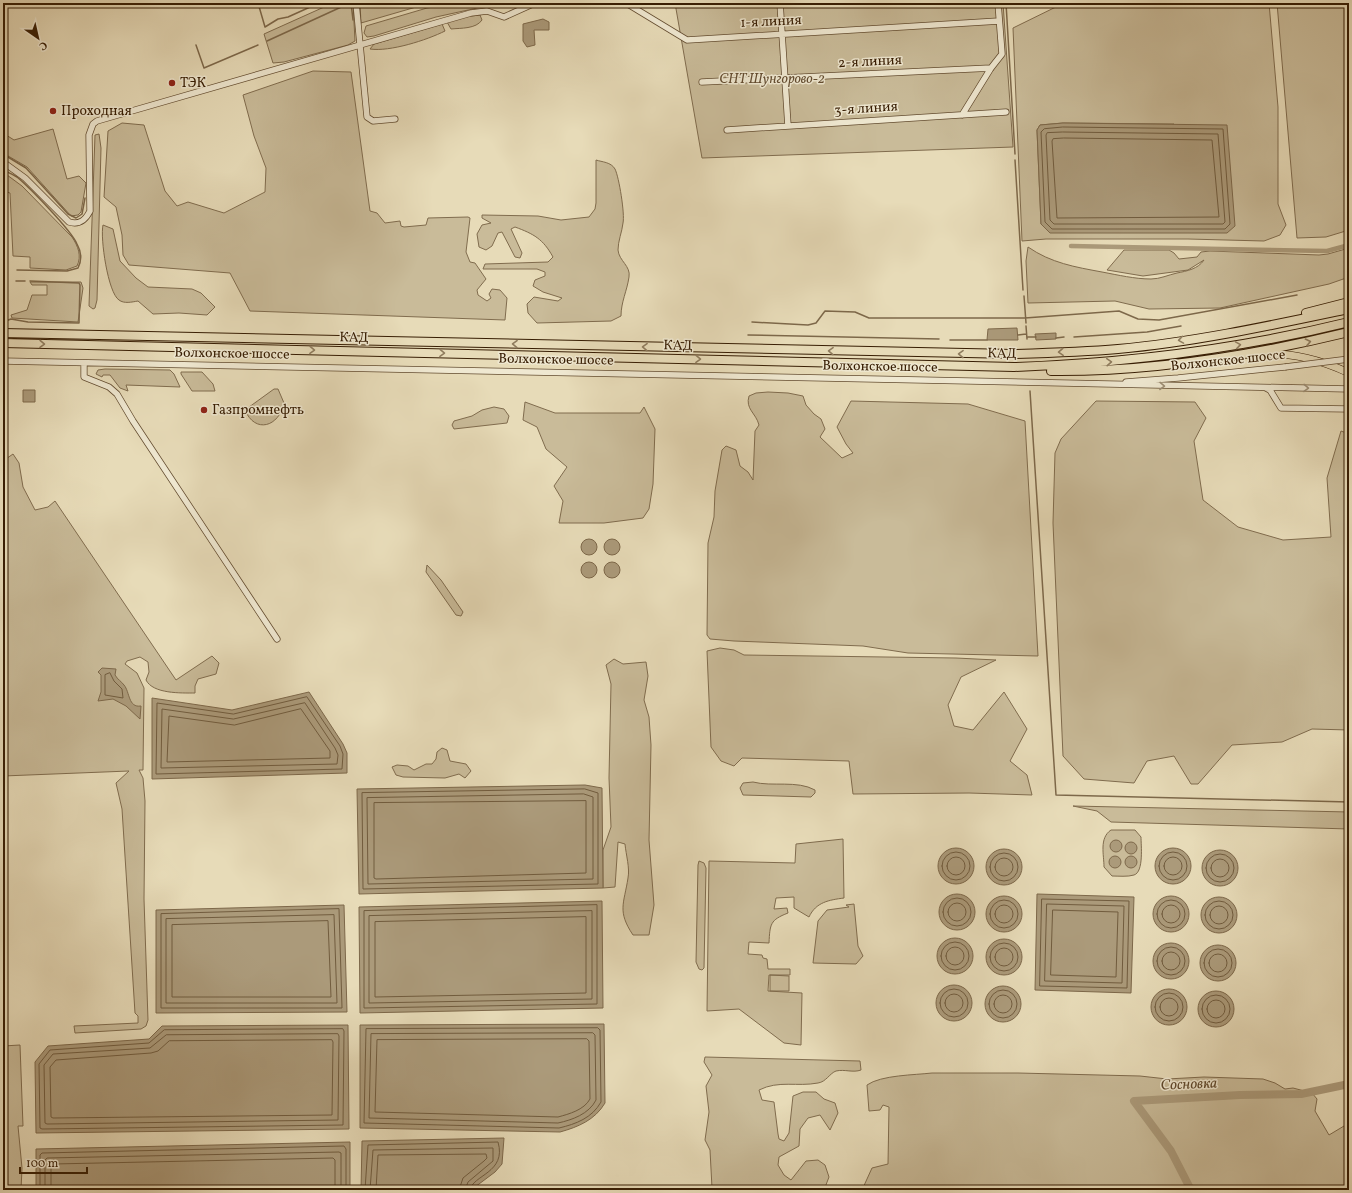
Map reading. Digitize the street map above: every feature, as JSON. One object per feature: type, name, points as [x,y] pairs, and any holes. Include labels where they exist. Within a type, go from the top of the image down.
[{"type":"highway","points":[[1247,330],[1349,302]]},
{"type":"highway","name":"КАД","points":[[3,333],[1014,354],[1118,349],[1247,330],[1349,309]]},
{"type":"highway","name":"КАД","points":[[3,344],[1014,368],[1125,361],[1168,356],[1265,340],[1349,322]]},
{"type":"highway","points":[[1014,368],[1050,371],[1116,370],[1186,364],[1256,353],[1349,332]]},
{"type":"main road","points":[[1256,353],[1286,354],[1317,359],[1349,373]]},
{"type":"street","points":[[356,3],[367,117],[372,121],[395,118]]},
{"type":"street","points":[[3,162],[25,178],[68,222],[79,223],[87,217],[90,211],[88,135],[92,124],[97,121],[482,10],[504,17],[535,3]]},
{"type":"street","name":"1-я линия","points":[[626,3],[687,40],[1000,21]]},
{"type":"street","points":[[780,3],[788,126]]},
{"type":"street","points":[[962,115],[991,68],[1002,54],[998,3]]},
{"type":"street","name":"2-я линия","points":[[702,82],[991,68]]},
{"type":"street","name":"3-я линия","points":[[727,130],[1006,112]]},
{"type":"street","name":"Волхонское шоссе","points":[[1109,383],[1178,378],[1349,359]]},
{"type":"street","name":"Волхонское шоссе","points":[[3,361],[1109,383],[1142,386],[1349,389]]},
{"type":"street","points":[[84,363],[84,377],[109,387],[117,394],[133,421],[277,638]]},
{"type":"street","points":[[1264,388],[1270,390],[1281,408],[1349,409]]},
{"type":"street","points":[[1276,401],[1278,394],[1286,388]]},
{"type":"green space","points":[[333,3],[353,3],[355,41],[348,45],[284,62],[273,63],[264,34]]},
{"type":"green space","points":[[360,3],[430,3],[361,23]]},
{"type":"green space","points":[[463,3],[500,3],[436,17],[374,36],[367,37],[364,33],[366,26],[427,8]]},
{"type":"green space","name":"СНТ Шунгорово-2","points":[[675,3],[1003,3],[1013,147],[702,158]]},
{"type":"green space","points":[[1064,3],[1269,3],[1278,107],[1278,204],[1286,225],[1280,235],[1264,241],[1188,239],[1046,239],[1022,241],[1013,28]],"holes":[[[1063,123],[1174,124],[1041,224],[1037,130],[1040,125]]]},
{"type":"green space","points":[[1277,3],[1349,3],[1349,230],[1326,237],[1297,238]]},
{"type":"green space","points":[[480,15],[482,20],[476,25],[468,28],[451,29],[447,22],[463,17]]},
{"type":"green space","points":[[442,24],[445,31],[428,38],[388,49],[370,49],[374,44]]},
{"type":"green space","points":[[313,71],[351,72],[370,211],[377,213],[385,223],[400,221],[401,226],[404,227],[426,225],[428,218],[470,218],[466,252],[470,262],[475,263],[486,279],[477,290],[478,295],[487,301],[491,298],[489,294],[492,289],[500,290],[507,298],[505,320],[250,311],[230,273],[129,265],[123,255],[122,235],[116,207],[104,197],[108,131],[122,123],[144,125],[165,191],[177,206],[188,202],[224,213],[265,192],[266,168],[254,136],[243,95]]},
{"type":"green space","points":[[53,129],[67,179],[79,176],[86,183],[81,212],[78,215],[71,216],[27,167],[3,153],[3,133],[14,140]]},
{"type":"green space","points":[[99,134],[101,148],[97,300],[95,308],[93,309],[89,306],[95,135]]},
{"type":"green space","points":[[596,160],[609,164],[615,169],[621,196],[623,218],[618,250],[620,257],[627,267],[629,277],[621,316],[611,321],[537,323],[528,313],[527,304],[534,297],[558,301],[562,298],[543,292],[533,286],[535,280],[545,276],[545,272],[537,269],[483,269],[485,264],[548,262],[553,257],[542,241],[528,232],[515,227],[511,229],[522,253],[520,258],[515,257],[502,232],[498,233],[492,246],[486,250],[479,247],[477,234],[482,225],[491,223],[482,218],[482,215],[538,216],[561,220],[589,217],[595,209],[596,203]]},
{"type":"green space","points":[[3,172],[22,186],[72,237],[79,251],[77,266],[66,270],[30,268],[30,257],[13,256],[10,193],[3,191]]},
{"type":"green space","points":[[103,225],[113,229],[120,261],[136,278],[148,287],[192,289],[201,293],[215,307],[207,315],[179,313],[153,314],[138,301],[126,302],[119,300],[111,287],[108,277],[104,253],[102,232]]},
{"type":"green space","points":[[1028,247],[1054,261],[1073,266],[1126,277],[1151,279],[1161,278],[1192,269],[1199,266],[1204,260],[1188,270],[1143,276],[1107,270],[1124,250],[1169,250],[1179,259],[1197,257],[1201,252],[1210,251],[1319,255],[1349,248],[1349,277],[1329,284],[1220,308],[1149,309],[1115,301],[1028,303],[1026,261]]},
{"type":"green space","points":[[30,282],[81,282],[83,288],[78,322],[12,318],[11,315],[27,310],[32,295],[47,295],[47,285],[32,285]]},
{"type":"green space","points":[[98,370],[170,370],[174,374],[180,387],[126,385],[128,391],[120,388],[110,375],[103,375],[102,377],[96,374]]},
{"type":"green space","points":[[181,372],[202,372],[213,384],[215,391],[192,391]]},
{"type":"green space","points":[[274,389],[278,389],[284,403],[281,411],[277,418],[272,422],[260,425],[249,418],[245,410]]},
{"type":"green space","points":[[756,393],[788,393],[803,396],[806,405],[821,419],[825,429],[820,437],[842,458],[853,453],[846,444],[837,427],[851,401],[968,404],[1025,421],[1038,656],[908,653],[863,646],[710,639],[707,635],[708,543],[714,517],[715,491],[722,450],[726,446],[736,450],[740,466],[748,472],[753,480],[755,431],[759,425],[748,404],[748,400],[749,396]]},
{"type":"green space","points":[[1096,401],[1195,402],[1206,418],[1194,441],[1203,500],[1238,527],[1283,540],[1331,537],[1327,478],[1341,431],[1349,434],[1349,730],[1312,729],[1282,742],[1232,745],[1198,784],[1191,784],[1174,756],[1147,761],[1134,783],[1084,779],[1063,756],[1053,523],[1055,453],[1061,439]]},
{"type":"green space","points":[[525,402],[555,413],[640,413],[644,407],[655,429],[653,484],[649,509],[643,518],[604,523],[559,523],[563,501],[554,486],[567,467],[546,449],[537,427],[523,420]]},
{"type":"green space","points":[[494,407],[504,409],[509,416],[507,423],[454,429],[452,425],[454,421],[472,416],[482,410]]},
{"type":"green space","points":[[13,454],[19,463],[23,487],[35,510],[48,507],[55,501],[176,680],[212,656],[219,663],[216,674],[198,679],[195,686],[195,693],[168,692],[150,685],[146,680],[149,672],[148,662],[140,657],[127,661],[125,664],[137,673],[144,688],[143,770],[139,770],[143,778],[145,801],[144,899],[148,1020],[146,1026],[141,1029],[75,1033],[74,1026],[138,1023],[138,1016],[135,1013],[122,809],[116,783],[129,771],[3,776],[3,461]]},
{"type":"green space","points":[[427,565],[441,580],[463,612],[461,616],[456,615],[426,572]]},
{"type":"green space","points":[[720,648],[734,650],[744,655],[956,658],[996,660],[961,677],[948,705],[954,726],[973,730],[1004,692],[1027,729],[1010,761],[1027,775],[1032,795],[969,793],[853,794],[849,761],[742,758],[734,766],[721,761],[711,747],[707,651]]},
{"type":"green space","points":[[614,659],[623,664],[646,662],[648,676],[644,700],[649,717],[651,745],[649,840],[654,905],[649,935],[633,935],[628,927],[623,913],[629,870],[625,844],[618,842],[615,887],[603,888],[603,850],[611,827],[609,778],[611,684],[606,665]]},
{"type":"green space","points":[[442,748],[447,750],[450,761],[466,764],[471,771],[465,778],[459,774],[445,778],[403,777],[396,775],[392,767],[397,765],[408,766],[414,770],[426,764],[432,764],[436,759],[437,752]]},
{"type":"green space","points":[[753,782],[800,785],[815,790],[815,793],[811,797],[743,795],[740,788],[743,783]]},
{"type":"green space","points":[[1073,806],[1349,812],[1349,829],[1111,822],[1097,811]]},
{"type":"green space","points":[[1111,830],[1135,830],[1141,837],[1141,864],[1137,873],[1134,875],[1112,876],[1104,867],[1104,842],[1107,833]]},
{"type":"green space","points":[[843,839],[844,898],[828,901],[819,905],[809,917],[794,908],[794,897],[776,898],[774,909],[787,908],[788,913],[778,918],[772,924],[769,943],[749,942],[748,954],[762,955],[763,958],[767,959],[768,969],[790,969],[790,975],[769,975],[768,991],[802,993],[801,1045],[784,1043],[739,1009],[707,1011],[709,861],[795,863],[796,844]]},
{"type":"green space","points":[[699,861],[704,863],[706,868],[704,968],[702,970],[699,969],[696,962]]},
{"type":"green space","points":[[854,904],[858,946],[863,956],[856,964],[813,963],[818,921],[827,910],[849,907],[846,905]]},
{"type":"green space","points":[[770,975],[789,976],[789,991],[770,991]]},
{"type":"green space","points":[[20,1045],[23,1126],[18,1126],[22,1168],[21,1190],[3,1190],[3,1046]]},
{"type":"green space","points":[[705,1057],[860,1061],[861,1070],[836,1071],[821,1082],[810,1084],[781,1084],[759,1090],[762,1100],[774,1102],[779,1139],[784,1141],[789,1133],[793,1096],[803,1092],[816,1092],[824,1099],[835,1103],[838,1113],[830,1130],[820,1115],[808,1118],[800,1129],[799,1146],[779,1157],[778,1165],[784,1175],[791,1180],[806,1161],[818,1160],[825,1165],[829,1177],[824,1190],[714,1190],[712,1188],[710,1150],[705,1140],[709,1112],[706,1086],[712,1075],[704,1062]]},
{"type":"green space","points":[[932,1073],[1018,1073],[1140,1076],[1167,1079],[1204,1077],[1263,1079],[1275,1083],[1285,1089],[1293,1088],[1312,1093],[1317,1099],[1315,1111],[1329,1135],[1349,1123],[1349,1190],[862,1190],[872,1168],[888,1164],[889,1107],[883,1105],[880,1110],[869,1111],[867,1085],[889,1077]]},
{"type":"water","points":[[543,19],[549,22],[549,30],[534,30],[535,45],[527,47],[523,41],[523,24]]},
{"type":"water","points":[[1063,123],[1227,125],[1235,226],[1227,233],[1050,233],[1041,224],[1037,130],[1040,125]]},
{"type":"water","points":[[1017,328],[1018,340],[987,340],[988,329]]},
{"type":"water","points":[[1056,333],[1056,339],[1036,340],[1035,334]]},
{"type":"water","points":[[23,390],[35,390],[35,402],[23,402]]},
{"type":"water","points":[[589,539],[595,541],[597,547],[595,553],[589,555],[583,553],[581,547],[583,541]]},
{"type":"water","points":[[612,539],[618,541],[620,547],[618,553],[612,555],[606,553],[604,547],[606,541]]},
{"type":"water","points":[[589,562],[595,564],[597,570],[595,576],[589,578],[583,576],[581,570],[583,564]]},
{"type":"water","points":[[612,562],[618,564],[620,570],[618,576],[612,578],[606,576],[604,570],[606,564]]},
{"type":"water","points":[[102,668],[116,669],[115,675],[126,688],[131,702],[134,705],[141,706],[140,719],[126,706],[113,699],[98,701],[101,692],[101,675],[98,672]]},
{"type":"water","points":[[309,692],[343,744],[347,753],[347,773],[152,779],[152,698],[232,710]]},
{"type":"water","points":[[585,785],[602,788],[603,888],[359,894],[357,789]]},
{"type":"water","points":[[1114,840],[1118,840],[1122,846],[1118,852],[1114,852],[1110,848],[1110,844]]},
{"type":"water","points":[[1129,842],[1133,842],[1137,848],[1133,854],[1129,854],[1125,850],[1125,846]]},
{"type":"water","points":[[960,848],[969,853],[973,859],[973,873],[969,879],[960,884],[952,884],[943,879],[939,873],[938,862],[943,853],[949,849]]},
{"type":"water","points":[[1177,848],[1186,853],[1190,859],[1190,873],[1186,879],[1177,884],[1169,884],[1160,879],[1156,873],[1155,862],[1160,853],[1166,849]]},
{"type":"water","points":[[1008,849],[1017,854],[1021,860],[1021,874],[1017,880],[1008,885],[1000,885],[991,880],[987,874],[986,863],[991,854],[997,850]]},
{"type":"water","points":[[1224,850],[1233,855],[1237,861],[1237,875],[1233,881],[1224,886],[1216,886],[1207,881],[1203,875],[1202,864],[1207,855],[1213,851]]},
{"type":"water","points":[[1113,856],[1117,856],[1121,862],[1117,868],[1113,868],[1109,864],[1109,860]]},
{"type":"water","points":[[1129,856],[1133,856],[1137,862],[1133,868],[1129,868],[1125,864],[1125,860]]},
{"type":"water","points":[[961,894],[970,899],[974,905],[974,919],[970,925],[961,930],[953,930],[944,925],[940,919],[939,908],[944,899],[950,895]]},
{"type":"water","points":[[1037,894],[1134,897],[1131,993],[1035,990]]},
{"type":"water","points":[[1008,896],[1017,901],[1021,907],[1021,921],[1017,927],[1008,932],[1000,932],[991,927],[987,921],[986,910],[991,901],[997,897]]},
{"type":"water","points":[[1175,896],[1184,901],[1188,907],[1188,921],[1184,927],[1175,932],[1167,932],[1158,927],[1154,921],[1153,910],[1158,901],[1164,897]]},
{"type":"water","points":[[1223,897],[1232,902],[1236,908],[1236,922],[1232,928],[1223,933],[1215,933],[1206,928],[1202,922],[1201,911],[1206,902],[1212,898]]},
{"type":"water","points":[[602,901],[603,1008],[360,1013],[359,907]]},
{"type":"water","points":[[344,905],[347,1012],[156,1013],[156,910]]},
{"type":"water","points":[[959,938],[968,943],[972,949],[972,963],[968,969],[959,974],[951,974],[942,969],[938,963],[937,952],[942,943],[948,939]]},
{"type":"water","points":[[1008,939],[1017,944],[1021,950],[1021,964],[1017,970],[1008,975],[1000,975],[991,970],[987,964],[986,953],[991,944],[997,940]]},
{"type":"water","points":[[1175,943],[1184,948],[1188,954],[1188,968],[1184,974],[1175,979],[1167,979],[1158,974],[1154,968],[1153,957],[1158,948],[1164,944]]},
{"type":"water","points":[[1222,945],[1231,950],[1235,956],[1235,970],[1231,976],[1222,981],[1214,981],[1205,976],[1201,970],[1200,959],[1205,950],[1211,946]]},
{"type":"water","points":[[958,985],[967,990],[971,996],[971,1010],[967,1016],[958,1021],[950,1021],[941,1016],[937,1010],[936,999],[941,990],[947,986]]},
{"type":"water","points":[[1007,986],[1016,991],[1020,997],[1020,1011],[1016,1017],[1007,1022],[999,1022],[990,1017],[986,1011],[985,1000],[990,991],[996,987]]},
{"type":"water","points":[[1173,989],[1182,994],[1186,1000],[1186,1014],[1182,1020],[1173,1025],[1165,1025],[1156,1020],[1152,1014],[1151,1003],[1156,994],[1162,990]]},
{"type":"water","points":[[1220,991],[1229,996],[1233,1002],[1233,1016],[1229,1022],[1220,1027],[1212,1027],[1203,1022],[1199,1016],[1198,1005],[1203,996],[1209,992]]},
{"type":"water","points":[[604,1024],[605,1103],[596,1114],[586,1122],[573,1128],[560,1132],[360,1128],[360,1025]]},
{"type":"water","points":[[348,1025],[349,1129],[36,1133],[35,1062],[48,1046],[149,1039],[162,1026]]},
{"type":"water","points":[[504,1138],[502,1164],[495,1172],[471,1190],[361,1190],[362,1141]]},
{"type":"water","points":[[350,1142],[350,1190],[36,1190],[36,1149]]},
{"type":"waterway","points":[[258,3],[265,27],[278,19],[288,17],[319,3]]},
{"type":"waterway","points":[[267,41],[350,3]]},
{"type":"waterway","points":[[351,3],[353,20]]},
{"type":"waterway","points":[[1006,3],[1015,154]]},
{"type":"waterway","points":[[196,45],[204,68],[258,45]]},
{"type":"waterway","points":[[3,154],[26,168],[68,214],[76,218],[82,214],[85,198]]},
{"type":"waterway","points":[[1015,160],[1023,290]]},
{"type":"waterway","points":[[3,170],[17,177],[49,209],[67,229],[80,253],[78,268],[67,271],[17,270]]},
{"type":"waterway","points":[[1071,246],[1327,251],[1349,245]]},
{"type":"waterway","points":[[16,281],[25,281]]},
{"type":"waterway","points":[[3,322],[11,319],[28,322],[79,323],[79,283],[30,281]]},
{"type":"waterway","points":[[752,322],[808,325],[816,323],[825,311],[855,312],[869,318],[1025,318],[1119,311],[1138,319],[1159,320],[1297,295]]},
{"type":"waterway","points":[[1024,296],[1026,323]]},
{"type":"waterway","points":[[1026,326],[1027,339]]},
{"type":"waterway","points":[[1074,337],[1147,332],[1181,326]]},
{"type":"waterway","points":[[1018,335],[1026,334]]},
{"type":"waterway","points":[[748,335],[939,339]]},
{"type":"waterway","points":[[1028,337],[1036,337]]},
{"type":"waterway","points":[[1056,338],[1064,337]]},
{"type":"waterway","points":[[950,340],[987,340]]},
{"type":"waterway","points":[[1030,391],[1056,795],[1349,802]]},
{"type":"waterway","name":"Сосновка","points":[[1191,1190],[1171,1151],[1134,1101],[1240,1095],[1301,1094],[1349,1084]]},
{"type":"place","name":"ТЭК","points":[[172,83]]},
{"type":"place","name":"Проходная","points":[[53,111]]},
{"type":"place","name":"Газпромнефть","points":[[204,410]]}]
